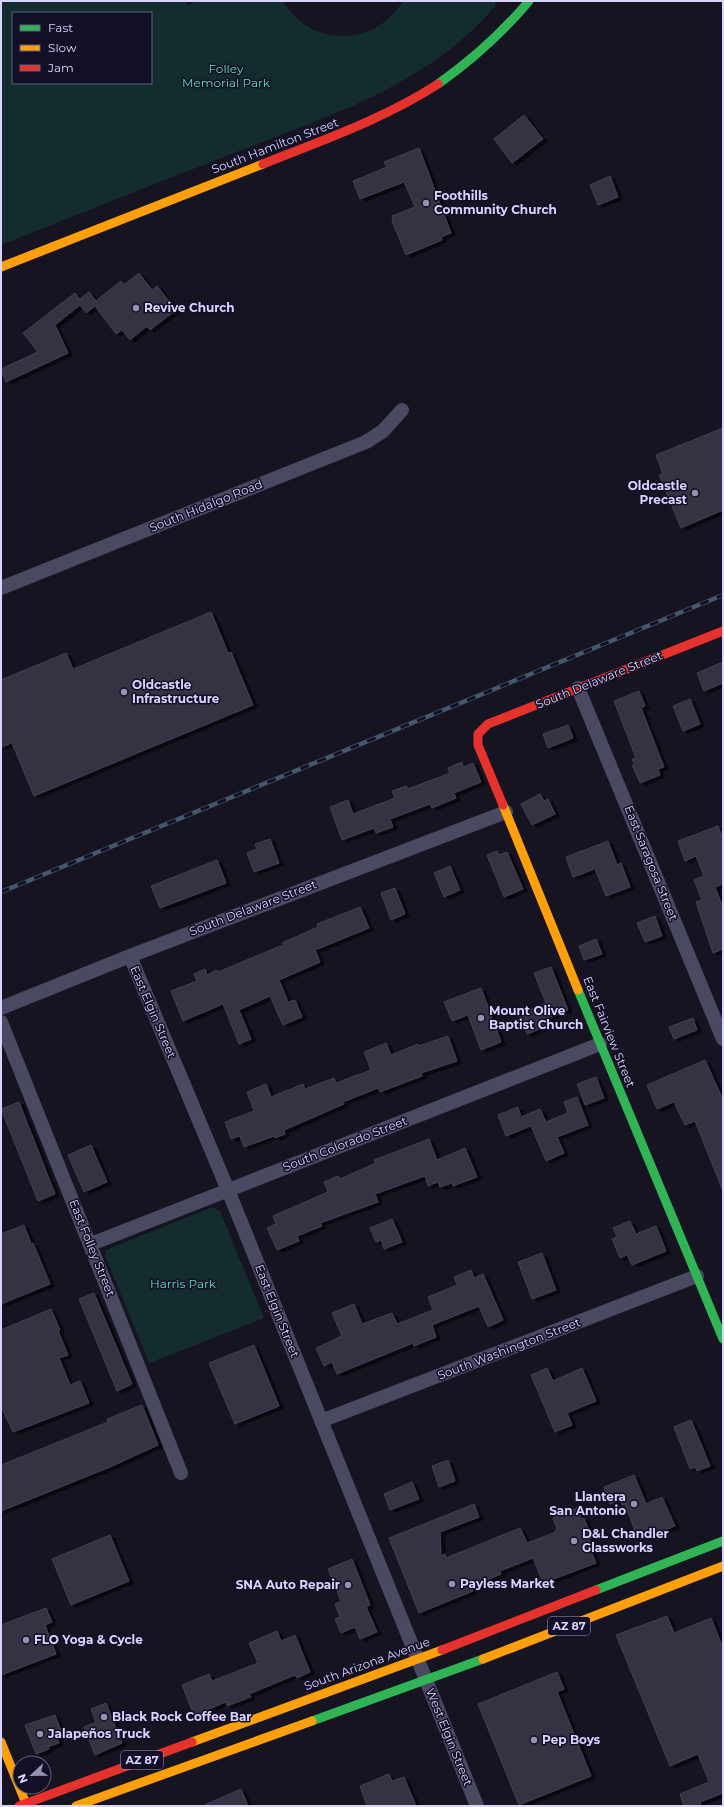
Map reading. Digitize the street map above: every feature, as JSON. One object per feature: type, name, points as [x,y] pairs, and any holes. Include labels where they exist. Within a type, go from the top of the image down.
[{"type":"street","name":"South Hamilton Street","points":[[1,267],[367,123],[423,94],[444,80],[492,40],[529,1]]},
{"type":"street","name":"South Hidalgo Road","points":[[1,588],[366,442],[383,431],[402,410]]},
{"type":"street","name":"South Delaware Street","points":[[478,734],[488,724],[723,631]]},
{"type":"street","name":"East Saragosa Street","points":[[578,688],[723,1039]]},
{"type":"street","name":"East Fairview Street","points":[[478,734],[478,745],[600,1044],[723,1339]]},
{"type":"street","name":"South Delaware Street","points":[[1,1008],[130,956],[506,812]]},
{"type":"street","name":"East Elgin Street","points":[[130,956],[228,1190],[421,1669]]},
{"type":"street","name":"East Folley Street","points":[[1,1022],[181,1473]]},
{"type":"street","name":"South Colorado Street","points":[[90,1244],[600,1044]]},
{"type":"street","name":"South Washington Street","points":[[321,1422],[697,1276]]},
{"type":"street","name":"South Arizona Avenue","points":[[76,1806],[91,1790],[98,1776],[146,1770],[421,1669],[723,1541]]},
{"type":"street","name":"South Arizona Avenue","points":[[24,1805],[91,1790],[105,1795],[146,1770],[421,1669],[723,1566]]},
{"type":"street","name":"West Elgin Street","points":[[421,1669],[477,1806]]},
{"type":"street","points":[[1,1742],[24,1805]]},
{"type":"street","points":[[98,1776],[105,1795]]},
{"type":"green space","name":"Folley Memorial Park","points":[[1,1],[186,1],[188,5],[197,1],[283,1],[301,22],[312,29],[324,34],[351,36],[364,33],[381,25],[404,1],[494,1],[496,5],[469,34],[438,58],[405,79],[370,98],[297,129],[1,245]]},
{"type":"green space","name":"Harris Park","points":[[212,1207],[220,1211],[264,1318],[149,1363],[105,1256],[106,1250]]},
{"type":"building","points":[[524,115],[543,139],[512,163],[494,139]]},
{"type":"building","name":"Foothills Community Church","points":[[419,148],[451,233],[441,237],[442,240],[406,255],[392,221],[392,216],[415,207],[404,182],[360,199],[353,181],[387,167],[384,162]]},
{"type":"building","points":[[610,176],[618,197],[598,205],[590,185]]},
{"type":"building","name":"Revive Church","points":[[139,273],[152,290],[157,286],[176,310],[150,330],[147,326],[130,340],[122,330],[116,334],[95,306],[86,313],[80,305],[55,325],[68,353],[6,382],[1,369],[38,352],[23,333],[75,293],[80,299],[89,292],[96,301],[121,281],[124,285]]},
{"type":"building","name":"Oldcastle Precast","points":[[723,428],[723,510],[681,528],[659,475],[663,474],[656,455]]},
{"type":"building","name":"Oldcastle Infrastructure","points":[[211,612],[228,653],[231,652],[253,705],[34,796],[12,743],[1,747],[1,680],[66,653],[73,669]]},
{"type":"building","points":[[723,662],[723,683],[704,691],[697,673]]},
{"type":"building","points":[[639,691],[645,706],[641,708],[664,767],[658,769],[660,775],[640,783],[632,765],[635,765],[632,759],[636,758],[614,701]]},
{"type":"building","points":[[690,699],[700,724],[683,731],[673,706]]},
{"type":"building","points":[[568,725],[573,738],[548,748],[543,734]]},
{"type":"building","points":[[462,762],[463,767],[473,763],[481,782],[454,793],[456,798],[432,808],[430,804],[390,819],[393,827],[376,833],[374,828],[342,840],[330,807],[348,800],[353,814],[395,798],[392,791],[406,786],[408,789],[450,773],[448,768]]},
{"type":"building","points":[[540,794],[544,801],[548,799],[555,814],[532,825],[521,804]]},
{"type":"building","points":[[718,826],[723,839],[723,884],[715,887],[723,908],[723,949],[713,953],[696,902],[702,900],[694,880],[704,876],[696,856],[685,861],[678,841]]},
{"type":"building","points":[[270,839],[279,863],[254,872],[247,853],[257,849],[255,844]]},
{"type":"building","points":[[608,841],[617,865],[621,863],[630,887],[606,896],[595,869],[573,877],[566,857]]},
{"type":"building","points":[[497,851],[499,855],[507,852],[523,889],[504,897],[487,855]]},
{"type":"building","points":[[217,860],[226,883],[160,908],[151,886]]},
{"type":"building","points":[[450,866],[460,890],[444,897],[434,873]]},
{"type":"building","points":[[395,888],[405,914],[391,920],[381,893]]},
{"type":"building","points":[[360,907],[369,928],[315,950],[320,962],[279,980],[288,1002],[295,1000],[302,1017],[283,1025],[270,996],[239,1010],[251,1039],[239,1044],[223,1004],[183,1021],[171,991],[197,981],[194,974],[205,969],[207,975],[217,970],[218,972],[283,945],[282,943],[318,927],[317,924]]},
{"type":"building","points":[[655,916],[662,936],[645,942],[637,923]]},
{"type":"building","points":[[596,939],[602,954],[584,960],[579,946]]},
{"type":"building","points":[[551,967],[568,1010],[547,1018],[550,1025],[527,1034],[519,1015],[546,1003],[534,973]]},
{"type":"building","name":"Mount Olive Baptist Church","points":[[481,988],[501,1042],[481,1050],[468,1015],[452,1021],[444,1002]]},
{"type":"building","points":[[693,1018],[697,1030],[674,1039],[669,1027]]},
{"type":"building","points":[[448,1036],[457,1061],[421,1073],[422,1076],[380,1092],[378,1088],[343,1102],[344,1104],[284,1130],[285,1134],[275,1138],[274,1136],[244,1147],[240,1136],[231,1139],[225,1122],[254,1111],[247,1092],[266,1084],[271,1097],[303,1084],[305,1089],[334,1078],[336,1083],[371,1070],[364,1052],[386,1043],[391,1055],[418,1044],[419,1046]]},
{"type":"building","points":[[705,1060],[723,1100],[723,1191],[695,1121],[685,1125],[674,1102],[657,1109],[647,1085]]},
{"type":"building","points":[[596,1077],[604,1098],[585,1105],[577,1084]]},
{"type":"building","points":[[577,1097],[588,1125],[557,1137],[564,1153],[546,1161],[531,1126],[506,1136],[498,1115],[518,1107],[521,1117],[540,1109],[546,1122],[568,1113],[564,1102]]},
{"type":"building","points":[[19,1102],[55,1194],[38,1201],[1,1109]]},
{"type":"building","points":[[429,1139],[437,1160],[465,1148],[477,1177],[453,1186],[452,1183],[440,1187],[438,1182],[428,1186],[425,1176],[375,1194],[378,1202],[320,1223],[322,1226],[297,1236],[299,1241],[277,1250],[267,1228],[276,1224],[273,1216],[328,1192],[324,1182],[338,1176],[340,1179],[376,1163],[374,1160]]},
{"type":"building","points":[[91,1145],[107,1182],[84,1192],[68,1155]]},
{"type":"building","points":[[392,1219],[402,1242],[384,1249],[381,1240],[376,1242],[370,1228]]},
{"type":"building","points":[[630,1221],[636,1234],[656,1226],[666,1251],[632,1265],[627,1255],[620,1258],[612,1239],[617,1237],[613,1228]]},
{"type":"building","points":[[24,1225],[31,1244],[33,1243],[50,1284],[1,1304],[1,1234]]},
{"type":"building","points":[[542,1253],[556,1290],[532,1299],[518,1262]]},
{"type":"building","points":[[471,1270],[474,1278],[483,1274],[503,1320],[488,1327],[479,1306],[432,1325],[436,1337],[414,1346],[413,1343],[337,1374],[332,1362],[324,1366],[316,1348],[342,1336],[332,1313],[354,1304],[362,1324],[392,1313],[397,1324],[433,1310],[428,1297],[457,1285],[454,1277]]},
{"type":"building","points":[[94,1293],[132,1384],[117,1391],[79,1299]]},
{"type":"building","points":[[51,1309],[68,1355],[59,1358],[70,1385],[80,1381],[89,1403],[13,1432],[1,1406],[1,1330]]},
{"type":"building","points":[[254,1345],[279,1406],[235,1424],[209,1363]]},
{"type":"building","points":[[547,1368],[553,1381],[582,1368],[596,1401],[567,1413],[572,1425],[555,1432],[531,1375]]},
{"type":"building","points":[[142,1405],[158,1445],[110,1467],[1,1511],[1,1465],[108,1422],[107,1419]]},
{"type":"building","points":[[691,1420],[710,1466],[697,1471],[695,1467],[690,1469],[674,1427]]},
{"type":"building","points":[[448,1460],[455,1481],[439,1487],[432,1466]]},
{"type":"building","name":"Llantera San Antonio","points":[[634,1475],[646,1504],[662,1497],[675,1526],[658,1533],[656,1526],[638,1533],[635,1531],[625,1504],[622,1505],[620,1500],[610,1504],[604,1487]]},
{"type":"building","points":[[412,1482],[419,1499],[390,1510],[384,1494]]},
{"type":"building","points":[[474,1504],[479,1517],[440,1532],[441,1556],[445,1554],[446,1558],[520,1528],[527,1543],[556,1532],[555,1530],[557,1529],[553,1518],[577,1508],[581,1519],[584,1518],[592,1538],[589,1539],[591,1544],[589,1545],[596,1563],[543,1583],[533,1558],[500,1571],[501,1574],[471,1587],[473,1591],[419,1613],[389,1538]]},
{"type":"building","points":[[110,1535],[129,1581],[71,1605],[52,1559]]},
{"type":"building","name":"SNA Auto Repair","points":[[352,1559],[370,1605],[366,1607],[377,1632],[360,1639],[355,1627],[341,1633],[335,1619],[340,1617],[335,1604],[341,1601],[328,1569]]},
{"type":"building","name":"FLO Yoga & Cycle","points":[[46,1608],[52,1622],[45,1625],[56,1654],[1,1675],[1,1625]]},
{"type":"building","points":[[667,1616],[674,1633],[711,1618],[723,1648],[723,1793],[700,1802],[701,1806],[684,1806],[680,1794],[709,1782],[698,1754],[670,1766],[616,1635]]},
{"type":"building","points":[[277,1631],[281,1641],[295,1635],[310,1672],[297,1678],[295,1675],[249,1694],[251,1697],[227,1706],[226,1702],[194,1715],[182,1685],[209,1674],[212,1681],[258,1663],[249,1643]]},
{"type":"building","name":"Pep Boys","points":[[557,1672],[564,1689],[557,1692],[591,1776],[519,1805],[478,1704]]},
{"type":"building","points":[[106,1703],[122,1743],[95,1755],[84,1727],[96,1722],[91,1709]]},
{"type":"building","name":"Jalapeños Truck","points":[[55,1715],[61,1731],[55,1733],[59,1743],[36,1754],[25,1725]]},
{"type":"building","points":[[389,1774],[392,1781],[404,1777],[416,1806],[367,1806],[360,1786]]},
{"type":"building","points":[[241,1789],[248,1806],[202,1806]]},
{"type":"railway","points":[[1,892],[723,595]]},
{"type":"traffic: fast","points":[[438,84],[486,46],[529,1]]},
{"type":"traffic: fast","points":[[578,990],[723,1339]]},
{"type":"traffic: fast","points":[[596,1590],[723,1541]]},
{"type":"traffic: fast","points":[[312,1721],[483,1659]]},
{"type":"traffic: slow","points":[[1,267],[263,164]]},
{"type":"traffic: slow","points":[[503,805],[578,990]]},
{"type":"traffic: slow","points":[[483,1659],[723,1566]]},
{"type":"traffic: slow","points":[[192,1742],[442,1650]]},
{"type":"traffic: slow","points":[[76,1806],[312,1721]]},
{"type":"traffic: slow","points":[[1,1742],[27,1806]]},
{"type":"traffic: jam","points":[[263,164],[375,118],[417,97],[438,84]]},
{"type":"traffic: jam","points":[[503,805],[478,745],[478,734],[488,724],[723,631]]},
{"type":"traffic: jam","points":[[442,1650],[596,1590]]},
{"type":"traffic: jam","points":[[19,1806],[192,1742]]},
{"type":"place","name":"Foothills Community Church","points":[[426,203]]},
{"type":"place","name":"Revive Church","points":[[136,308]]},
{"type":"place","name":"Oldcastle Precast","points":[[695,493]]},
{"type":"place","name":"Oldcastle Infrastructure","points":[[124,692]]},
{"type":"place","name":"Mount Olive Baptist Church","points":[[481,1018]]},
{"type":"place","name":"Llantera San Antonio","points":[[634,1504]]},
{"type":"place","name":"D&L Chandler Glassworks","points":[[574,1541]]},
{"type":"place","name":"Payless Market","points":[[452,1584]]},
{"type":"place","name":"SNA Auto Repair","points":[[348,1585]]},
{"type":"place","name":"FLO Yoga & Cycle","points":[[26,1640]]},
{"type":"place","name":"Black Rock Coffee Bar","points":[[104,1717]]},
{"type":"place","name":"Jalapeños Truck","points":[[40,1734]]},
{"type":"place","name":"Pep Boys","points":[[534,1740]]}]
